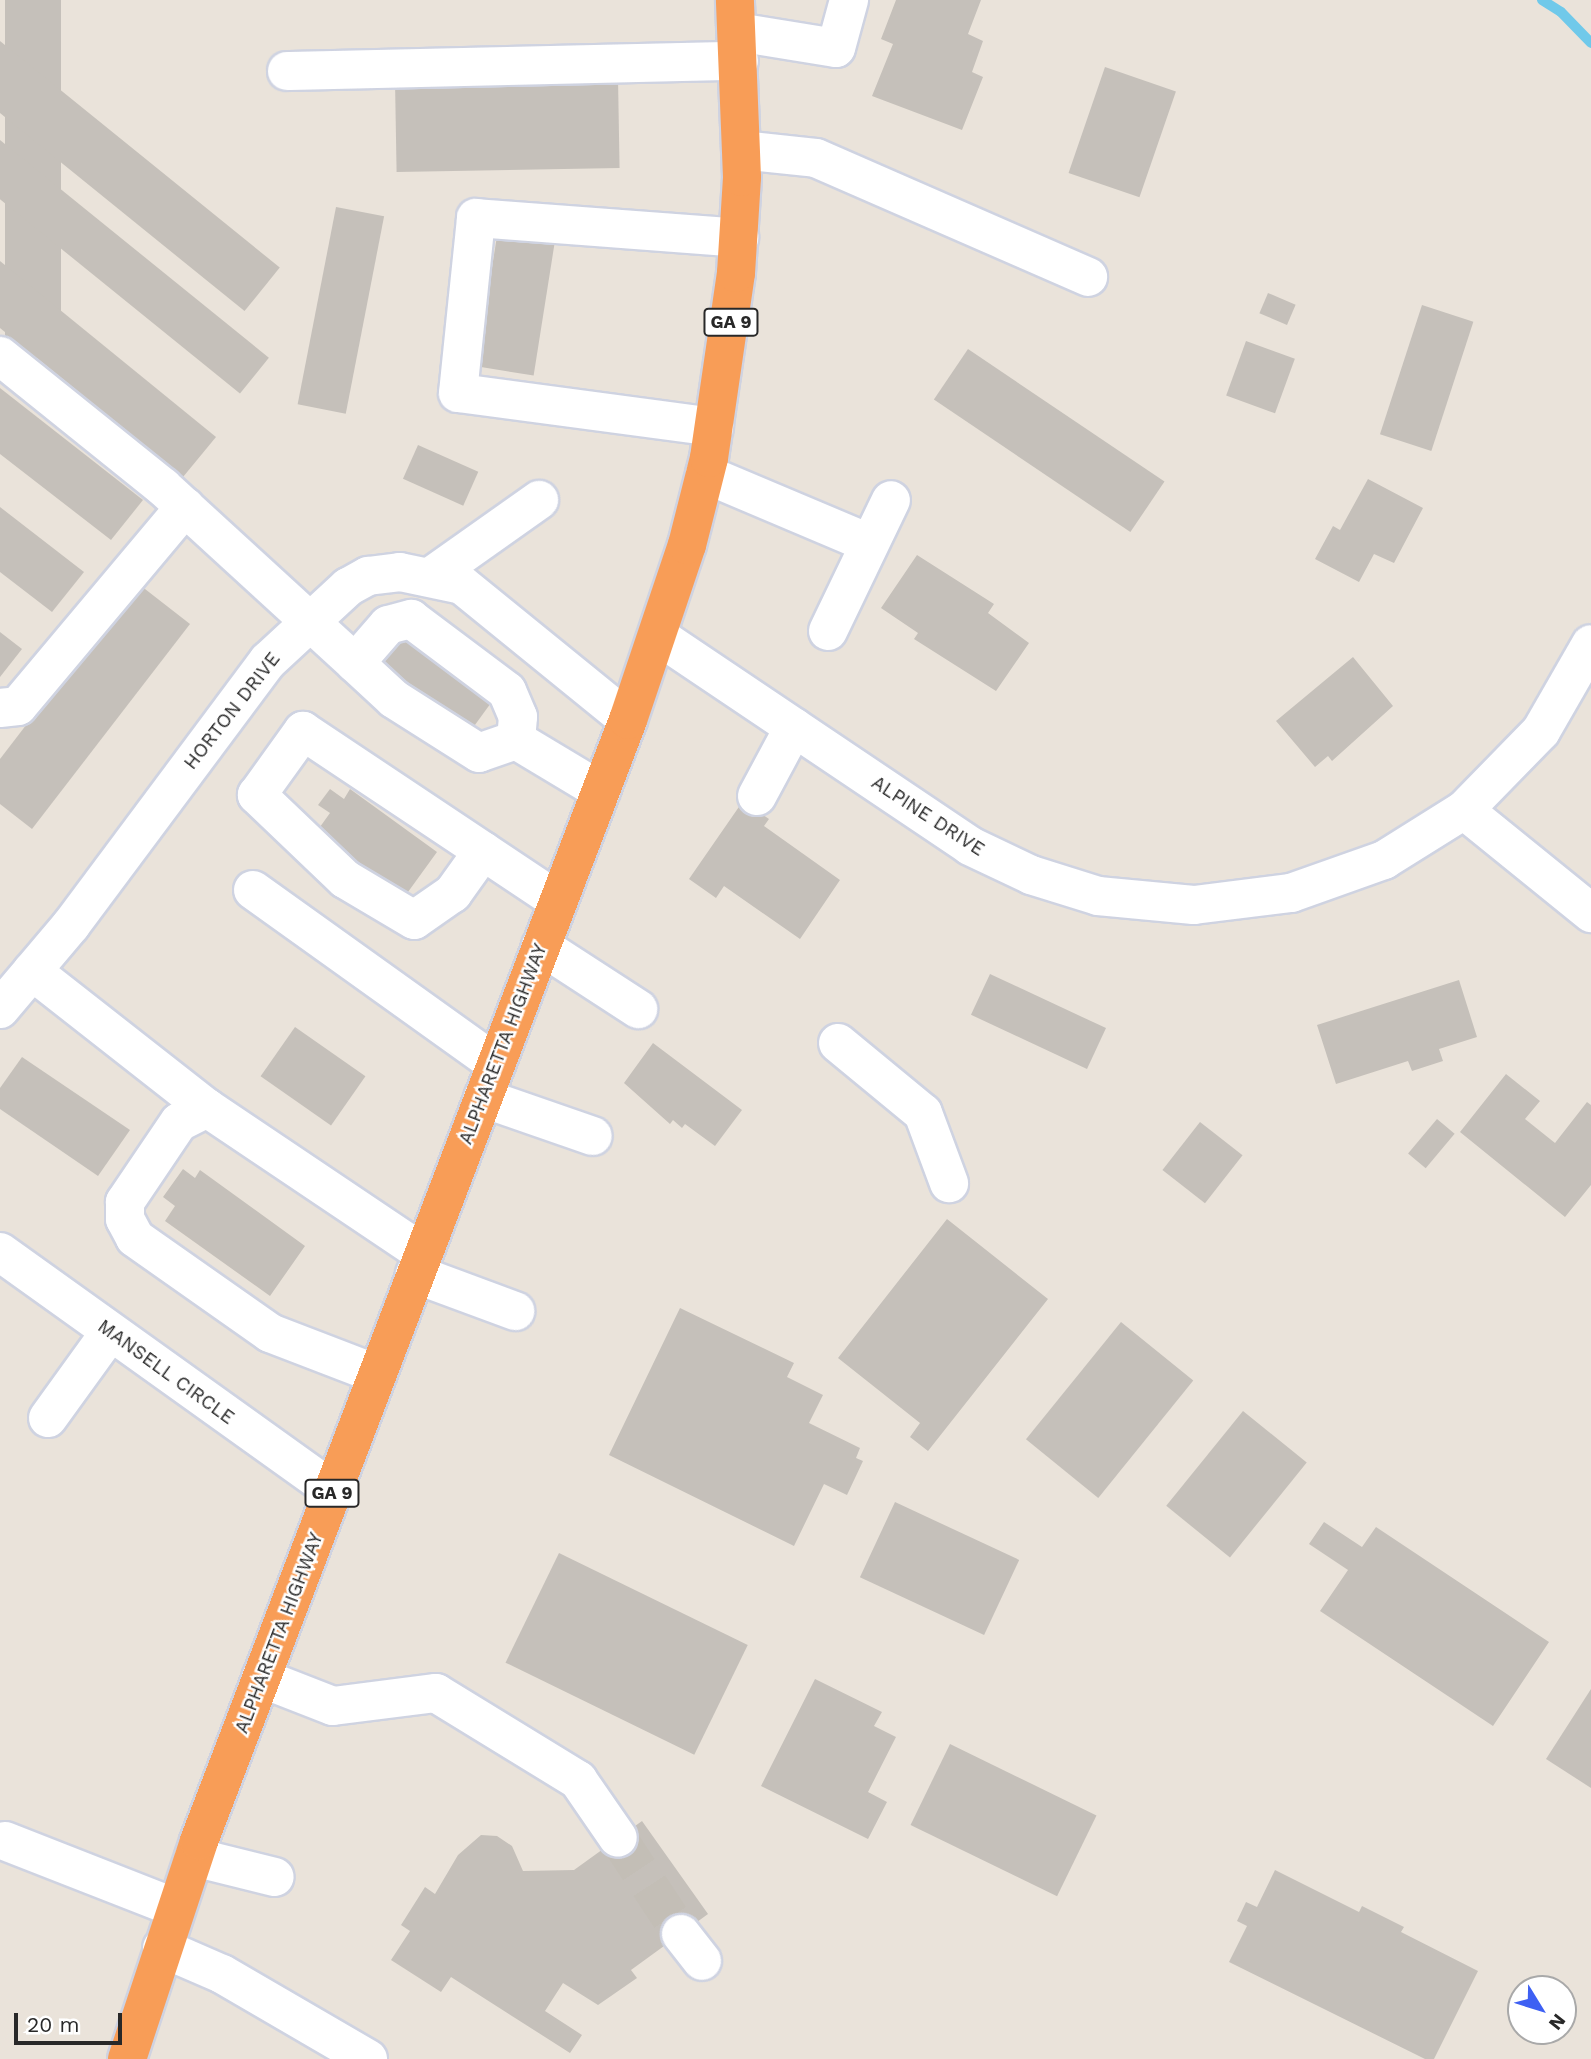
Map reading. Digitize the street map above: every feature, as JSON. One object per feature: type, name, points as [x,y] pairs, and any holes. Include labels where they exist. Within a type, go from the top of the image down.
[{"type":"highway","name":"ALPHARETTA HIGHWAY","points":[[127,2059],[194,1857],[658,636],[705,474],[714,427],[739,238],[741,150],[737,31]]},
{"type":"street","points":[[287,71],[737,31],[836,48],[849,0]]},
{"type":"street","points":[[741,150],[816,158],[1088,277]]},
{"type":"street","points":[[714,427],[458,393],[476,218],[739,238]]},
{"type":"street","points":[[0,356],[185,507],[394,699],[479,754],[516,740]]},
{"type":"street","points":[[705,474],[868,543]]},
{"type":"street","points":[[828,631],[891,499]]},
{"type":"street","points":[[433,575],[539,500]]},
{"type":"street","points":[[0,708],[18,706],[185,507]]},
{"type":"street","name":"HORTON DRIVE","points":[[0,1009],[32,971],[268,661],[308,621],[348,587],[368,576],[400,572],[433,575],[461,585],[628,720]]},
{"type":"street","points":[[355,663],[388,625],[411,619],[507,691],[518,717],[516,740]]},
{"type":"street","name":"ALPINE DRIVE","points":[[658,636],[970,846],[1031,875],[1098,896],[1194,905],[1291,893],[1384,860],[1464,810],[1541,731],[1591,645]]},
{"type":"street","points":[[757,796],[794,727]]},
{"type":"street","points":[[483,851],[453,893],[414,920],[345,879],[257,794],[303,731],[483,851],[558,901]]},
{"type":"street","points":[[516,740],[601,791]]},
{"type":"street","points":[[1464,810],[1591,913]]},
{"type":"street","points":[[253,890],[490,1081],[593,1136]]},
{"type":"street","points":[[541,946],[638,1009]]},
{"type":"street","points":[[32,971],[207,1108],[419,1263],[515,1311]]},
{"type":"street","points":[[838,1044],[923,1113],[949,1182]]},
{"type":"street","points":[[207,1108],[179,1122],[125,1202],[125,1219],[135,1238],[271,1334],[377,1374]]},
{"type":"street","name":"MANSELL CIRCLE","points":[[0,1252],[333,1490]]},
{"type":"street","points":[[48,1418],[110,1332]]},
{"type":"street","points":[[261,1678],[333,1706],[436,1693],[578,1780],[618,1839]]},
{"type":"street","points":[[5,1841],[176,1908]]},
{"type":"street","points":[[194,1857],[275,1877]]},
{"type":"street","points":[[162,1948],[222,1974],[368,2059]]},
{"type":"building","points":[[5,0],[61,0],[61,358],[5,358]]},
{"type":"building","points":[[896,0],[981,0],[968,34],[983,41],[972,72],[983,77],[962,130],[872,96],[893,44],[881,39]]},
{"type":"building","points":[[0,41],[280,268],[245,311],[0,113]]},
{"type":"building","points":[[1105,67],[1176,91],[1139,197],[1069,173]]},
{"type":"building","points":[[618,78],[620,168],[397,172],[395,82]]},
{"type":"building","points":[[0,140],[269,358],[240,393],[0,199]]},
{"type":"building","points":[[336,207],[384,216],[346,414],[298,404]]},
{"type":"building","points":[[497,236],[554,245],[534,375],[476,366]]},
{"type":"building","points":[[0,261],[216,437],[183,477],[0,328]]},
{"type":"building","points":[[1268,293],[1296,305],[1287,325],[1259,313]]},
{"type":"building","points":[[1422,305],[1473,322],[1431,451],[1380,434]]},
{"type":"building","points":[[1246,341],[1295,359],[1275,413],[1226,396]]},
{"type":"building","points":[[968,349],[1164,482],[1130,532],[934,400]]},
{"type":"building","points":[[0,388],[143,500],[111,540],[0,454]]},
{"type":"building","points":[[418,445],[478,472],[463,506],[403,479]]},
{"type":"building","points":[[1368,479],[1423,508],[1394,563],[1374,554],[1359,582],[1315,559],[1333,526],[1340,530]]},
{"type":"building","points":[[0,507],[84,572],[52,612],[0,572]]},
{"type":"building","points":[[917,555],[994,604],[988,613],[1029,643],[996,691],[914,639],[918,633],[881,608]]},
{"type":"building","points":[[136,582],[190,624],[32,829],[0,804],[0,759]]},
{"type":"building","points":[[401,631],[496,696],[464,740],[376,667]]},
{"type":"building","points":[[0,632],[22,649],[0,677]]},
{"type":"building","points":[[1353,657],[1393,706],[1332,761],[1328,756],[1315,767],[1276,721]]},
{"type":"building","points":[[330,789],[344,799],[350,789],[437,852],[400,903],[312,838],[330,813],[318,805]]},
{"type":"building","points":[[743,801],[769,819],[764,826],[840,880],[800,939],[724,886],[716,898],[689,879]]},
{"type":"building","points":[[990,974],[1106,1028],[1087,1069],[971,1015]]},
{"type":"building","points":[[1459,980],[1477,1037],[1439,1049],[1443,1061],[1412,1071],[1408,1061],[1336,1084],[1317,1025]]},
{"type":"building","points":[[295,1027],[365,1076],[331,1125],[261,1076]]},
{"type":"building","points":[[653,1043],[742,1110],[715,1146],[685,1124],[682,1128],[673,1120],[670,1124],[624,1083]]},
{"type":"building","points":[[22,1057],[130,1130],[98,1176],[0,1109],[0,1088]]},
{"type":"building","points":[[1506,1074],[1540,1101],[1525,1119],[1555,1143],[1587,1102],[1591,1105],[1591,1185],[1565,1217],[1460,1132]]},
{"type":"building","points":[[1437,1119],[1455,1134],[1426,1168],[1408,1153]]},
{"type":"building","points":[[1200,1122],[1243,1155],[1205,1203],[1162,1170]]},
{"type":"building","points":[[183,1169],[195,1178],[200,1170],[305,1246],[270,1296],[165,1221],[175,1206],[163,1197]]},
{"type":"building","points":[[947,1219],[1048,1299],[928,1451],[910,1437],[920,1423],[838,1358]]},
{"type":"building","points":[[680,1308],[794,1363],[787,1377],[823,1395],[809,1423],[860,1448],[856,1458],[863,1461],[847,1495],[824,1484],[794,1546],[609,1455]]},
{"type":"building","points":[[1121,1322],[1193,1381],[1098,1498],[1026,1439]]},
{"type":"building","points":[[1243,1411],[1307,1463],[1230,1557],[1166,1506]]},
{"type":"building","points":[[895,1502],[1019,1560],[984,1635],[860,1577]]},
{"type":"building","points":[[1324,1522],[1362,1547],[1376,1527],[1549,1642],[1493,1726],[1320,1611],[1348,1570],[1309,1544]]},
{"type":"building","points":[[559,1553],[748,1645],[694,1755],[506,1663]]},
{"type":"building","points":[[815,1679],[882,1712],[874,1726],[896,1737],[868,1792],[887,1802],[868,1839],[761,1786]]},
{"type":"building","points":[[1591,1689],[1591,1788],[1546,1759]]},
{"type":"building","points":[[950,1744],[1097,1815],[1057,1896],[911,1825]]},
{"type":"building","points":[[642,1821],[708,1914],[631,1970],[637,1978],[598,2005],[563,1983],[545,2011],[582,2035],[570,2053],[451,1977],[441,1992],[391,1960],[410,1931],[401,1925],[425,1887],[435,1894],[458,1855],[481,1835],[497,1836],[512,1846],[523,1871],[574,1870]]},
{"type":"building","points":[[1275,1870],[1359,1912],[1362,1906],[1404,1927],[1401,1932],[1478,1971],[1434,2059],[1425,2059],[1229,1962],[1247,1926],[1237,1921],[1246,1902],[1257,1907]]},
{"type":"waterway","points":[[1542,0],[1561,12],[1591,43]]},
{"type":"tunnel","points":[[618,1838],[681,1934]]}]
